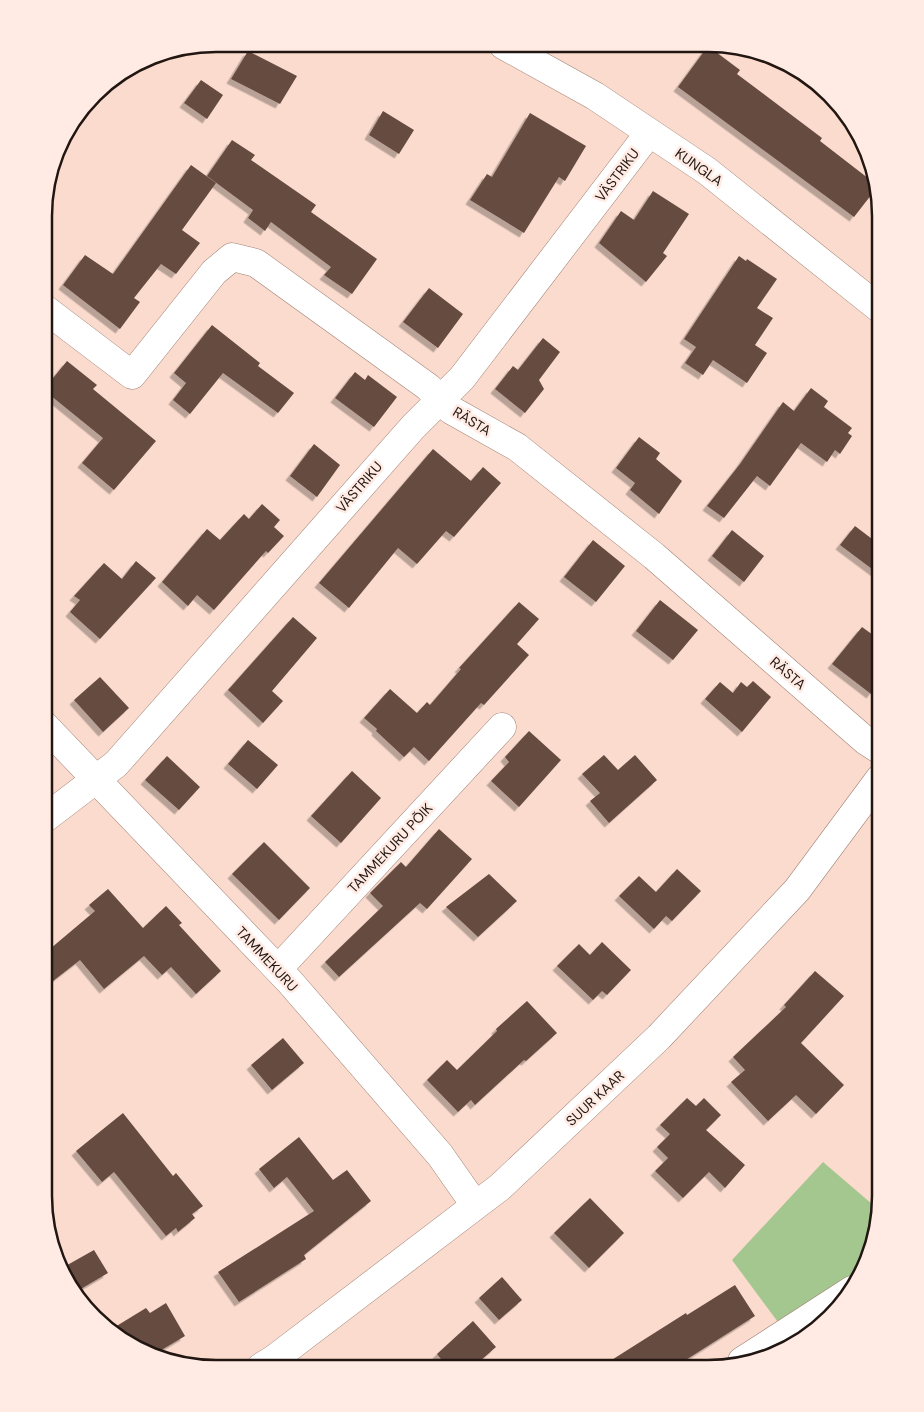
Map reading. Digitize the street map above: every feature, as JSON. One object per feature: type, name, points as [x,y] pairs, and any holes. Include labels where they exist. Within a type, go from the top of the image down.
[{"type":"street","name":"KUNGLA","points":[[516,52],[595,96],[707,171],[872,303]]},
{"type":"street","name":"VÄSTRIKU","points":[[52,813],[116,764],[413,426],[462,378],[650,133]]},
{"type":"street","name":"RÄSTA","points":[[52,315],[132,375],[214,272],[232,257],[256,263],[428,387],[451,410],[517,447],[646,550],[871,744]]},
{"type":"street","name":"TAMMEKURU PÕIK","points":[[278,969],[502,727]]},
{"type":"street","name":"TAMMEKURU","points":[[52,733],[278,969],[440,1155],[475,1205]]},
{"type":"street","name":"SUUR KAAR","points":[[272,1360],[500,1187],[659,1037],[797,890],[871,790]]},
{"type":"street","points":[[756,1352],[832,1303]]},
{"type":"green space","points":[[823,1162],[871,1203],[863,1248],[855,1268],[844,1287],[825,1311],[789,1337],[732,1260]]},
{"type":"building","points":[[704,52],[717,53],[740,70],[737,74],[822,138],[820,141],[866,177],[870,197],[854,217],[678,87]]},
{"type":"building","points":[[247,53],[252,53],[297,76],[280,104],[231,79]]},
{"type":"building","points":[[201,80],[223,95],[207,119],[184,103]]},
{"type":"building","points":[[383,111],[414,130],[399,154],[369,135]]},
{"type":"building","points":[[530,113],[586,146],[565,181],[559,177],[524,233],[470,200],[487,174],[492,177]]},
{"type":"building","points":[[232,140],[255,155],[251,160],[316,205],[311,212],[377,259],[352,294],[324,275],[331,267],[271,222],[265,231],[248,218],[253,210],[207,176]]},
{"type":"building","points":[[191,165],[216,183],[182,230],[200,243],[176,274],[161,264],[134,298],[140,302],[120,329],[63,285],[85,255],[113,274]]},
{"type":"building","points":[[653,191],[689,214],[663,253],[667,256],[646,282],[599,243],[621,211],[634,220]]},
{"type":"building","points":[[739,256],[746,261],[747,259],[777,279],[757,308],[773,318],[755,345],[767,353],[747,383],[713,360],[703,375],[685,363],[696,347],[684,339]]},
{"type":"building","points":[[429,288],[463,314],[438,348],[403,322]]},
{"type":"building","points":[[212,325],[260,363],[258,366],[294,393],[278,413],[223,373],[190,414],[173,400],[186,383],[174,373]]},
{"type":"building","points":[[543,338],[560,352],[539,380],[544,389],[525,413],[495,389],[513,366],[518,370]]},
{"type":"building","points":[[67,361],[97,385],[93,389],[156,441],[114,490],[82,463],[103,438],[52,397],[52,379]]},
{"type":"building","points":[[355,372],[365,380],[368,375],[397,397],[374,427],[335,398]]},
{"type":"building","points":[[811,388],[828,401],[824,407],[852,428],[848,433],[852,436],[840,454],[835,450],[827,462],[801,443],[770,486],[757,476],[724,518],[707,506],[740,464],[783,402],[794,411]]},
{"type":"building","points":[[639,437],[660,453],[656,459],[682,481],[659,514],[630,490],[635,483],[616,468]]},
{"type":"building","points":[[314,444],[340,465],[317,497],[290,476]]},
{"type":"building","points":[[433,449],[471,481],[483,467],[501,483],[454,537],[446,531],[417,564],[398,548],[349,608],[319,583]]},
{"type":"building","points":[[262,504],[280,520],[274,527],[284,536],[268,553],[266,551],[214,610],[197,595],[188,606],[162,582],[207,529],[220,540],[244,514],[249,519]]},
{"type":"building","points":[[855,526],[872,539],[872,569],[840,545]]},
{"type":"building","points":[[732,530],[764,556],[744,582],[712,556]]},
{"type":"building","points":[[593,540],[625,566],[596,602],[564,577]]},
{"type":"building","points":[[136,561],[156,578],[100,639],[70,612],[80,600],[74,596],[104,563],[122,579]]},
{"type":"building","points":[[660,600],[698,630],[673,660],[636,631]]},
{"type":"building","points":[[519,602],[539,619],[517,644],[529,655],[484,705],[481,703],[429,761],[414,747],[404,757],[364,718],[390,689],[417,713],[427,702],[430,705],[461,669],[459,668]]},
{"type":"building","points":[[293,617],[317,638],[272,691],[283,701],[263,723],[228,690]]},
{"type":"building","points":[[862,627],[872,634],[871,694],[832,664]]},
{"type":"building","points":[[100,677],[129,708],[103,732],[74,700]]},
{"type":"building","points":[[753,681],[771,697],[742,732],[705,699],[720,682],[733,693],[741,682],[747,687]]},
{"type":"building","points":[[529,731],[561,760],[519,807],[491,781],[509,762],[505,757]]},
{"type":"building","points":[[248,740],[278,765],[257,789],[228,764]]},
{"type":"building","points":[[604,755],[618,770],[635,755],[657,780],[609,823],[590,801],[600,793],[582,774]]},
{"type":"building","points":[[167,756],[200,787],[179,810],[145,780]]},
{"type":"building","points":[[352,771],[381,798],[341,843],[311,816]]},
{"type":"building","points":[[439,829],[472,859],[427,909],[420,903],[339,977],[325,962],[383,906],[370,893],[401,862],[406,867]]},
{"type":"building","points":[[264,842],[310,888],[279,920],[232,874]]},
{"type":"building","points":[[677,869],[701,891],[672,921],[666,916],[654,929],[619,896],[639,876],[656,892]]},
{"type":"building","points":[[489,874],[517,901],[478,937],[446,907]]},
{"type":"building","points":[[108,889],[143,928],[166,906],[182,923],[179,925],[221,971],[196,994],[171,967],[162,975],[144,956],[104,989],[80,960],[52,982],[52,947],[95,911],[89,905]]},
{"type":"building","points":[[602,942],[631,970],[607,995],[602,991],[593,1000],[557,966],[579,944],[590,955]]},
{"type":"building","points":[[815,971],[844,996],[801,1043],[844,1085],[816,1114],[796,1095],[768,1121],[731,1082],[745,1070],[733,1057],[786,1007],[784,1005]]},
{"type":"building","points":[[527,1001],[557,1033],[475,1105],[471,1100],[458,1112],[427,1080],[447,1060],[457,1070],[497,1031],[496,1029]]},
{"type":"building","points":[[283,1038],[304,1063],[272,1090],[251,1065]]},
{"type":"building","points":[[687,1098],[696,1106],[704,1098],[721,1115],[706,1130],[745,1165],[725,1188],[709,1172],[683,1198],[655,1171],[668,1158],[657,1147],[670,1134],[660,1125]]},
{"type":"building","points":[[123,1113],[173,1176],[176,1173],[203,1206],[192,1214],[195,1218],[178,1232],[176,1228],[166,1236],[114,1172],[102,1182],[76,1151]]},
{"type":"building","points":[[299,1137],[333,1180],[347,1170],[371,1201],[304,1255],[306,1259],[239,1302],[218,1272],[314,1211],[287,1177],[274,1188],[259,1169]]},
{"type":"building","points":[[590,1198],[624,1233],[589,1268],[554,1233]]},
{"type":"building","points":[[94,1250],[108,1273],[81,1289],[68,1265]]},
{"type":"building","points":[[502,1277],[522,1300],[499,1320],[479,1298]]},
{"type":"building","points":[[735,1285],[755,1316],[686,1360],[612,1360],[686,1313],[687,1315]]},
{"type":"building","points":[[166,1303],[185,1336],[162,1350],[134,1338],[117,1326],[146,1308],[150,1313]]},
{"type":"building","points":[[473,1321],[496,1347],[481,1360],[442,1360],[437,1354]]}]
